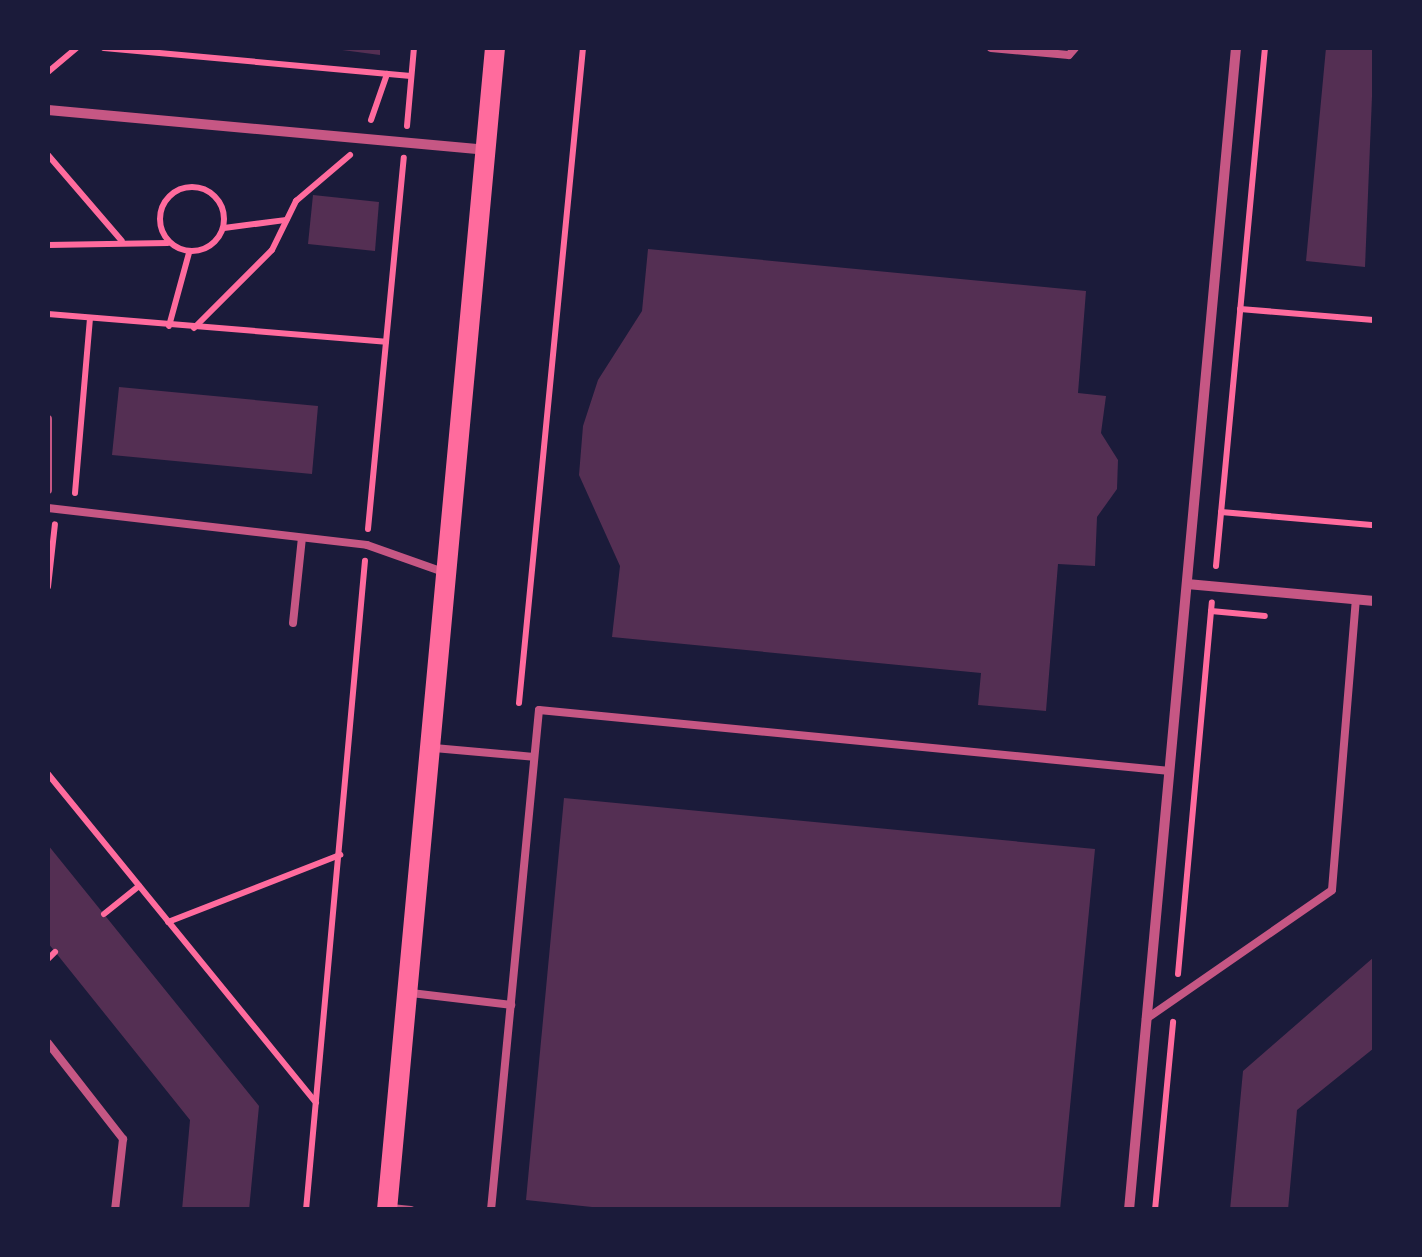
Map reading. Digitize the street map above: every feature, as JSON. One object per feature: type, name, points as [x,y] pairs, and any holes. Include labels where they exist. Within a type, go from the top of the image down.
[{"type":"main road","points":[[387,1208],[495,48]]},
{"type":"street","points":[[1128,1210],[1236,48]]},
{"type":"street","points":[[48,110],[486,150]]},
{"type":"street","points":[[1187,584],[1374,601]]},
{"type":"lane","points":[[991,48],[1069,54],[1076,48]]},
{"type":"lane","points":[[48,419],[48,490]]},
{"type":"lane","points":[[48,508],[366,545],[447,573]]},
{"type":"lane","points":[[294,623],[302,538]]},
{"type":"lane","points":[[1146,1018],[1332,890],[1356,599]]},
{"type":"lane","points":[[492,1210],[539,710],[1170,771]]},
{"type":"lane","points":[[432,747],[534,758]]},
{"type":"lane","points":[[408,993],[511,1005]]},
{"type":"lane","points":[[48,1043],[124,1139],[116,1210]]},
{"type":"lane","points":[[387,1208],[411,1210]]},
{"type":"path","points":[[48,72],[77,48]]},
{"type":"path","points":[[104,48],[411,76]]},
{"type":"path","points":[[306,1210],[414,48]]},
{"type":"path","points":[[514,755],[583,48]]},
{"type":"path","points":[[1156,1210],[1265,48]]},
{"type":"path","points":[[194,328],[272,250],[286,220],[365,139],[387,74]]},
{"type":"path","points":[[48,154],[122,242]]},
{"type":"path","points":[[48,245],[168,243],[189,253],[211,247],[224,228],[222,205],[206,189],[183,187],[164,200],[158,222],[168,243]]},
{"type":"path","points":[[224,228],[286,220]]},
{"type":"path","points":[[170,326],[189,253]]},
{"type":"path","points":[[1240,309],[1374,320]]},
{"type":"path","points":[[48,314],[386,342]]},
{"type":"path","points":[[48,587],[62,510],[76,492],[90,319]]},
{"type":"path","points":[[1221,512],[1374,525]]},
{"type":"path","points":[[48,774],[316,1104]]},
{"type":"path","points":[[168,922],[340,855]]},
{"type":"path","points":[[104,914],[139,886]]},
{"type":"path","points":[[48,958],[56,952]]},
{"type":"building","points":[[327,48],[380,48],[380,55]]},
{"type":"building","points":[[1326,48],[1374,48],[1365,267],[1306,261]]},
{"type":"building","points":[[313,195],[379,202],[375,251],[308,244]]},
{"type":"building","points":[[648,249],[1086,291],[1078,393],[1106,396],[1101,433],[1118,460],[1117,489],[1097,517],[1095,566],[1058,564],[1046,711],[978,705],[981,673],[612,637],[620,566],[579,475],[583,426],[598,380],[642,311]]},
{"type":"building","points":[[119,387],[318,406],[312,474],[112,455]]},
{"type":"building","points":[[564,798],[1095,849],[1060,1210],[620,1210],[526,1200]]},
{"type":"building","points":[[48,845],[259,1106],[249,1210],[182,1210],[190,1120],[48,943]]},
{"type":"building","points":[[1374,957],[1374,1048],[1297,1110],[1288,1210],[1230,1210],[1243,1071]]}]
